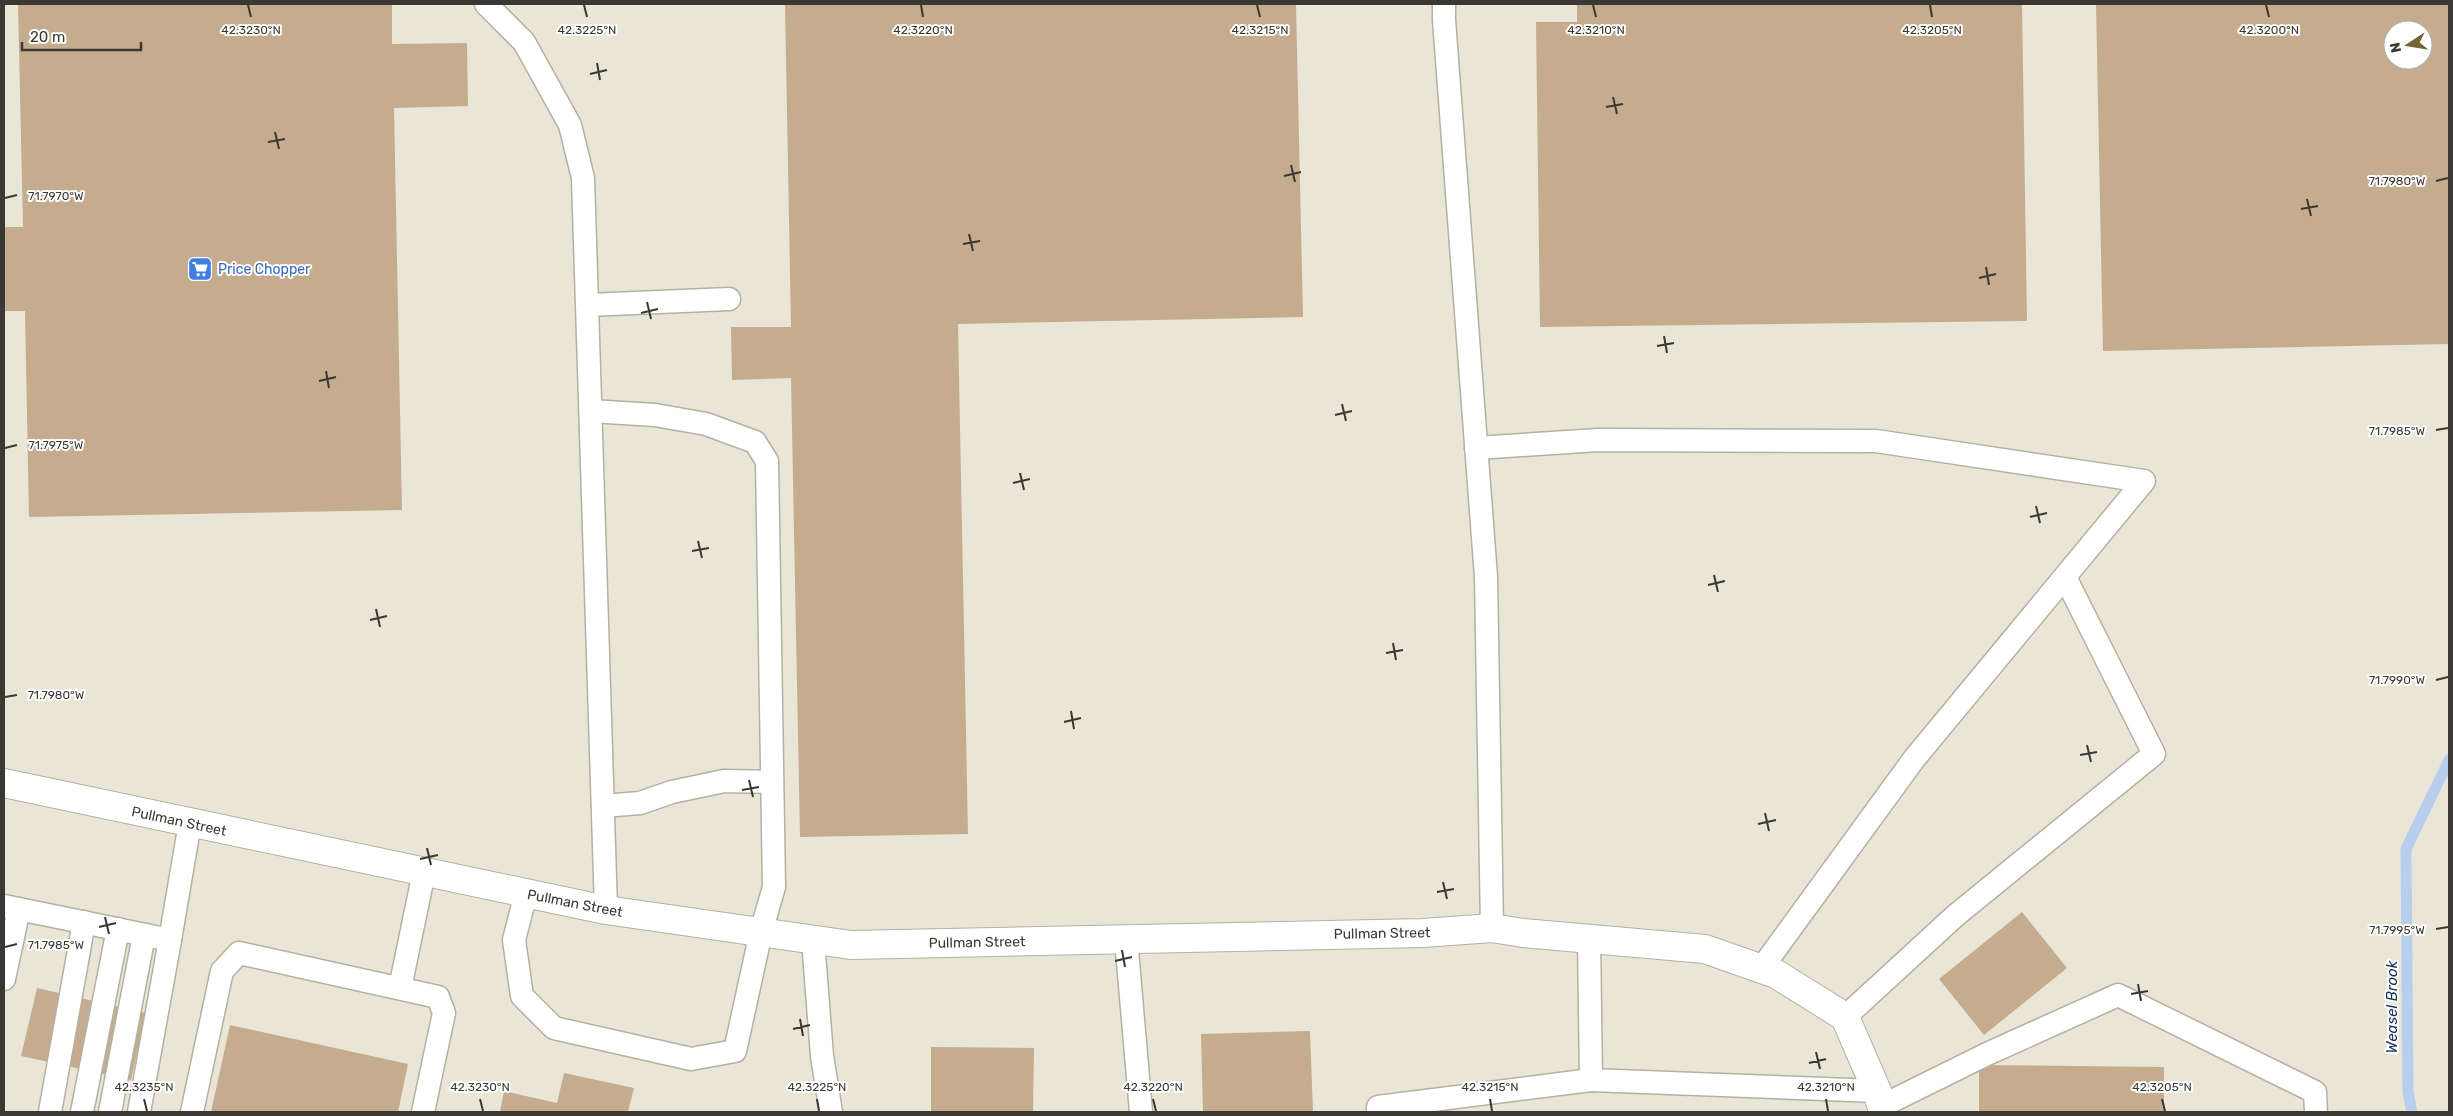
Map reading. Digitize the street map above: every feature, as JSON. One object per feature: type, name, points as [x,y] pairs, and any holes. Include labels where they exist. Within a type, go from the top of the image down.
[{"type":"street","name":"Pullman Street","points":[[4,783],[606,910],[852,945],[1423,932],[1492,928],[1705,949],[1776,974],[1845,1017]]},
{"type":"street","points":[[1845,1017],[1880,1103]]},
{"type":"lane","points":[[486,4],[524,42],[570,125],[583,178],[606,910]]},
{"type":"lane","points":[[1444,4],[1486,577],[1492,928]]},
{"type":"lane","points":[[588,305],[729,299]]},
{"type":"lane","points":[[526,893],[514,940],[522,996],[554,1028],[691,1059],[735,1051],[760,932],[774,887],[767,461],[755,442],[706,424],[655,415],[591,411]]},
{"type":"lane","points":[[1476,448],[1598,440],[1876,441],[2144,481],[1914,759],[1761,969]]},
{"type":"lane","points":[[1845,1017],[1955,916],[2154,754],[2065,576]]},
{"type":"lane","points":[[603,806],[640,803],[672,792],[724,781],[772,782]]},
{"type":"lane","points":[[139,1112],[190,823]]},
{"type":"lane","points":[[400,988],[424,872]]},
{"type":"lane","points":[[4,979],[11,907],[170,940]]},
{"type":"lane","points":[[50,1112],[84,922]]},
{"type":"lane","points":[[82,1112],[118,930]]},
{"type":"lane","points":[[110,1112],[144,935]]},
{"type":"lane","points":[[1126,939],[1141,1112]]},
{"type":"lane","points":[[1590,939],[1591,1080]]},
{"type":"lane","points":[[813,940],[822,1056],[832,1112]]},
{"type":"lane","points":[[192,1112],[222,971],[239,953],[438,997],[444,1013],[424,1112]]},
{"type":"lane","points":[[1378,1112],[1378,1107],[1591,1080],[1880,1103],[2118,994],[2316,1092],[2316,1112]]},
{"type":"building","name":"Price Chopper","points":[[18,4],[392,4],[392,44],[467,43],[468,106],[394,108],[402,510],[29,517],[25,311],[4,311],[4,227],[23,227]]},
{"type":"building","points":[[785,4],[1296,4],[1303,317],[958,324],[968,834],[800,837],[791,378],[732,380],[731,327],[791,327]]},
{"type":"building","points":[[1577,4],[2022,4],[2027,321],[1540,327],[1536,22],[1577,22]]},
{"type":"building","points":[[2096,4],[2449,4],[2449,344],[2103,351]]},
{"type":"building","points":[[2022,912],[2067,968],[1984,1035],[1939,979]]},
{"type":"building","points":[[37,988],[146,1013],[131,1080],[21,1056]]},
{"type":"building","points":[[230,1025],[408,1064],[398,1112],[211,1112]]},
{"type":"building","points":[[1310,1031],[1313,1112],[1203,1112],[1201,1034]]},
{"type":"building","points":[[931,1047],[1034,1048],[1033,1112],[931,1112]]},
{"type":"building","points":[[1979,1065],[2164,1067],[2164,1112],[1979,1112]]},
{"type":"building","points":[[564,1073],[634,1088],[628,1112],[500,1112],[504,1091],[557,1103]]},
{"type":"waterway","name":"Weasel Brook","points":[[2412,1112],[2408,1092],[2406,849],[2449,760]]},
{"type":"place","name":"Price Chopper","points":[[200,269]]}]
